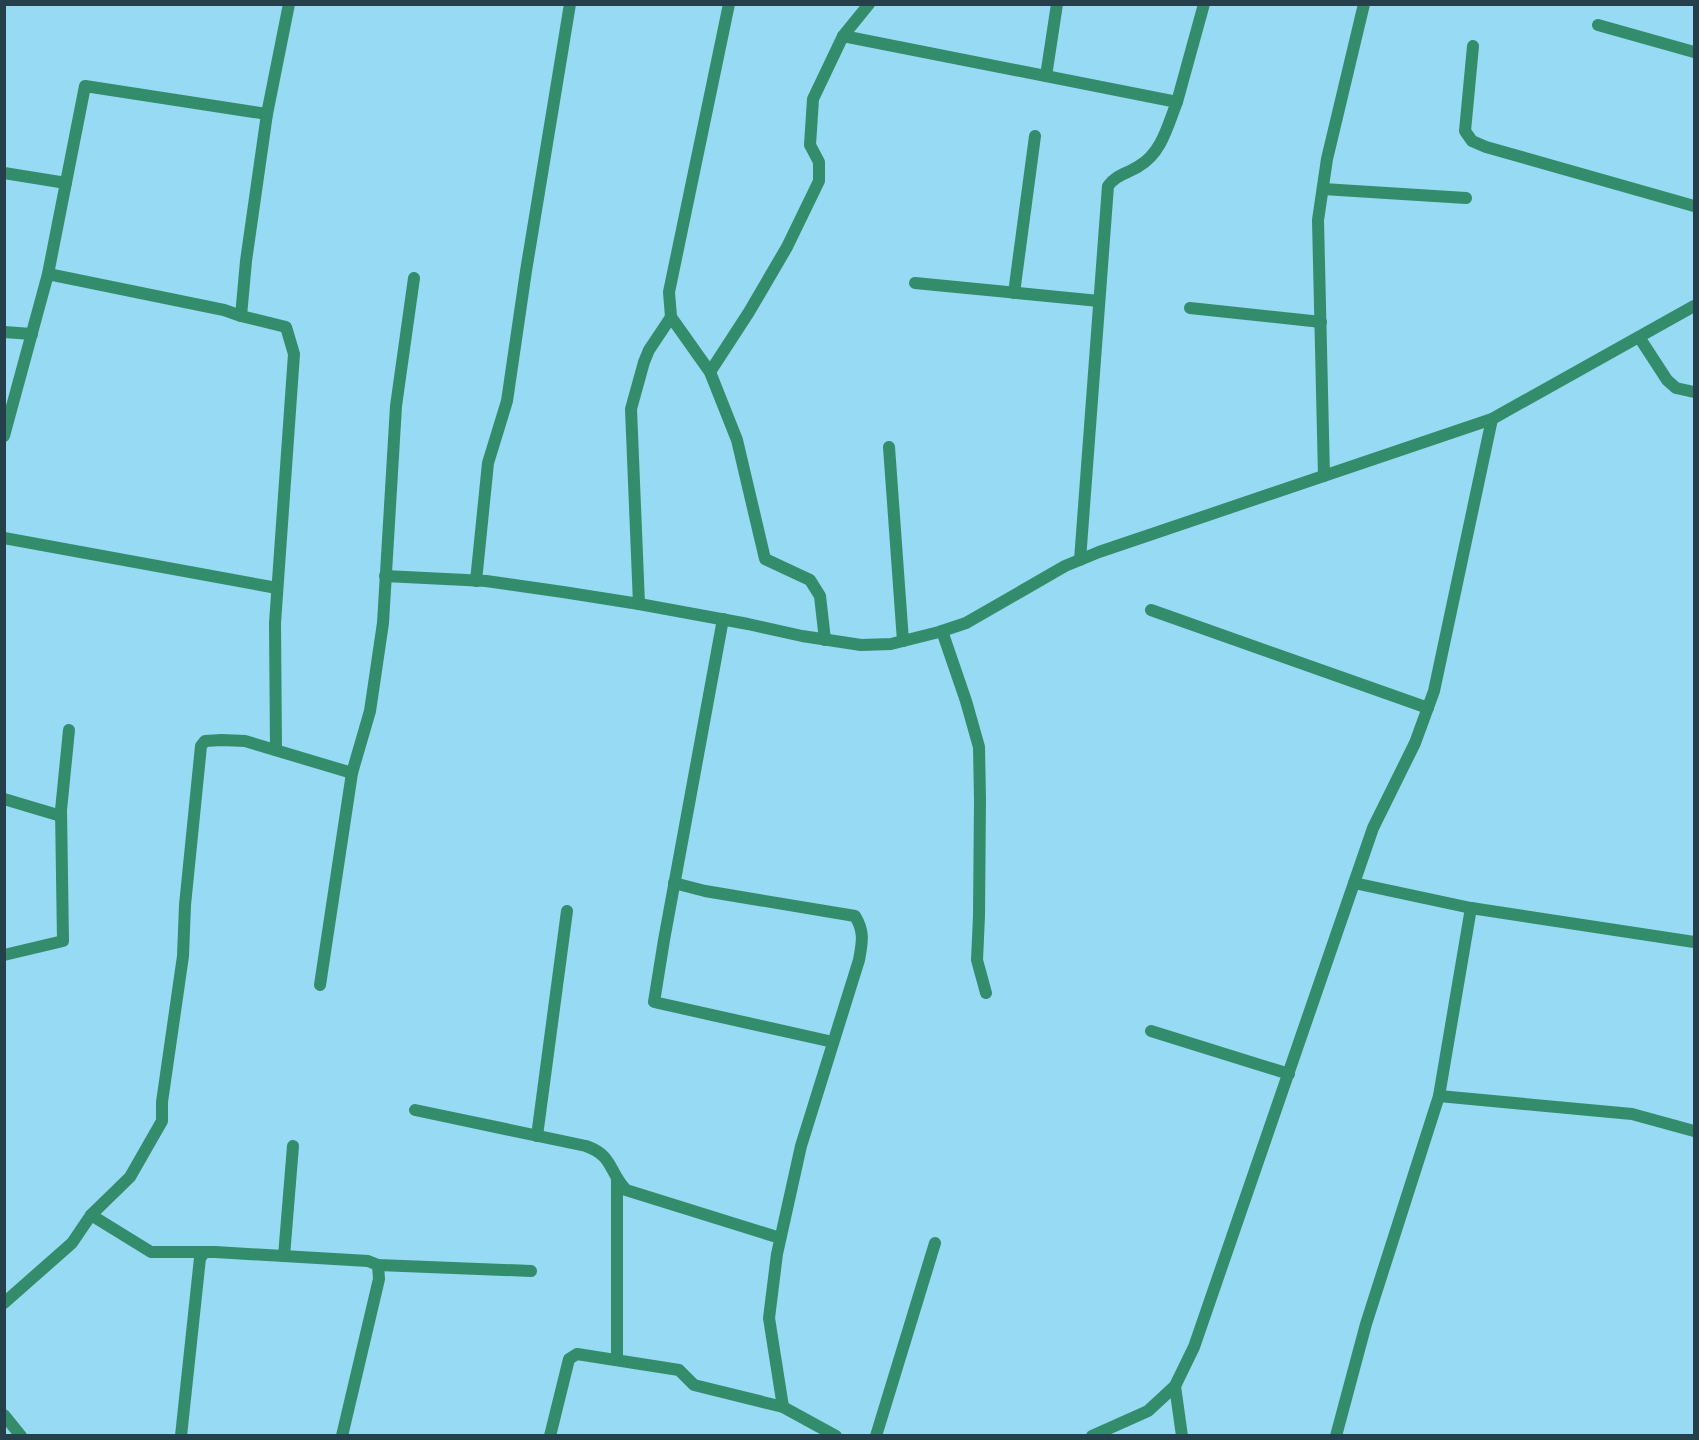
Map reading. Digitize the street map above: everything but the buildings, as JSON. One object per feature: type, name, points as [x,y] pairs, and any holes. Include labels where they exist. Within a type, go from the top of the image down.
[{"type":"street","points":[[240,316],[267,114],[289,4]]},
{"type":"street","points":[[476,581],[488,463],[507,401],[570,4]]},
{"type":"street","points":[[729,4],[669,292],[671,317],[710,372],[737,440],[765,559],[810,580],[820,596],[825,640]]},
{"type":"street","points":[[710,372],[787,247],[819,181],[819,162],[810,145],[813,99],[843,36],[869,4]]},
{"type":"street","points":[[1046,76],[1057,4]]},
{"type":"street","points":[[1080,560],[1108,186],[1115,178],[1141,165],[1160,146],[1177,102],[1204,4]]},
{"type":"street","points":[[1324,476],[1318,220],[1327,159],[1364,4]]},
{"type":"street","points":[[1598,25],[1695,52]]},
{"type":"street","points":[[843,36],[1177,102]]},
{"type":"street","points":[[1473,46],[1465,130],[1472,141],[1486,147],[1695,206]]},
{"type":"street","points":[[4,436],[48,274],[85,86],[267,114]]},
{"type":"street","points":[[1014,293],[1035,136]]},
{"type":"street","points":[[4,173],[66,183]]},
{"type":"street","points":[[1323,189],[1466,198]]},
{"type":"street","points":[[48,274],[224,310],[286,327],[294,354],[275,623],[276,750]]},
{"type":"street","points":[[320,985],[352,773],[370,711],[383,623],[396,406],[414,278]]},
{"type":"street","points":[[915,283],[1099,301]]},
{"type":"street","points":[[385,576],[476,581],[639,604],[825,640],[861,645],[891,644],[966,623],[1065,566],[1080,560],[1492,419],[1695,306]]},
{"type":"street","points":[[1190,308],[1320,321]]},
{"type":"street","points":[[639,604],[631,409],[649,350],[671,317]]},
{"type":"street","points":[[4,332],[32,334]]},
{"type":"street","points":[[1639,337],[1667,380],[1676,388],[1695,392]]},
{"type":"street","points":[[1092,1436],[1148,1411],[1175,1386],[1194,1347],[1373,828],[1415,743],[1434,691],[1492,419]]},
{"type":"street","points":[[889,447],[903,641]]},
{"type":"street","points":[[4,538],[278,588]]},
{"type":"street","points":[[1151,610],[1428,708]]},
{"type":"street","points":[[723,619],[654,1002],[833,1042]]},
{"type":"street","points":[[942,631],[979,747],[981,799],[977,960],[986,993]]},
{"type":"street","points":[[4,955],[63,941],[61,816],[69,730]]},
{"type":"street","points":[[4,1303],[72,1243],[91,1215],[130,1177],[162,1121],[162,1102],[183,956],[185,905],[201,746],[205,741],[245,741],[352,773]]},
{"type":"street","points":[[4,799],[61,816]]},
{"type":"street","points":[[674,883],[705,891],[855,916],[862,927],[859,960],[801,1146],[777,1254],[769,1318],[783,1407]]},
{"type":"street","points":[[1354,884],[1471,908],[1695,942]]},
{"type":"street","points":[[1336,1436],[1366,1324],[1438,1096],[1471,908]]},
{"type":"street","points":[[537,1136],[567,911]]},
{"type":"street","points":[[1151,1031],[1289,1074]]},
{"type":"street","points":[[1438,1096],[1632,1114],[1695,1131]]},
{"type":"street","points":[[414,1110],[598,1150],[608,1159],[617,1180],[626,1190],[780,1238]]},
{"type":"street","points":[[284,1256],[293,1146]]},
{"type":"street","points":[[617,1180],[617,1360]]},
{"type":"street","points":[[91,1215],[151,1252],[215,1252],[368,1261],[378,1265],[531,1271]]},
{"type":"street","points":[[876,1436],[935,1243]]},
{"type":"street","points":[[181,1436],[200,1258],[204,1253]]},
{"type":"street","points":[[342,1436],[379,1279],[378,1265]]},
{"type":"street","points":[[549,1436],[569,1359],[577,1354],[679,1370],[694,1385],[783,1407],[836,1436]]},
{"type":"street","points":[[1175,1386],[1182,1436]]},
{"type":"street","points":[[4,1415],[21,1436]]}]
